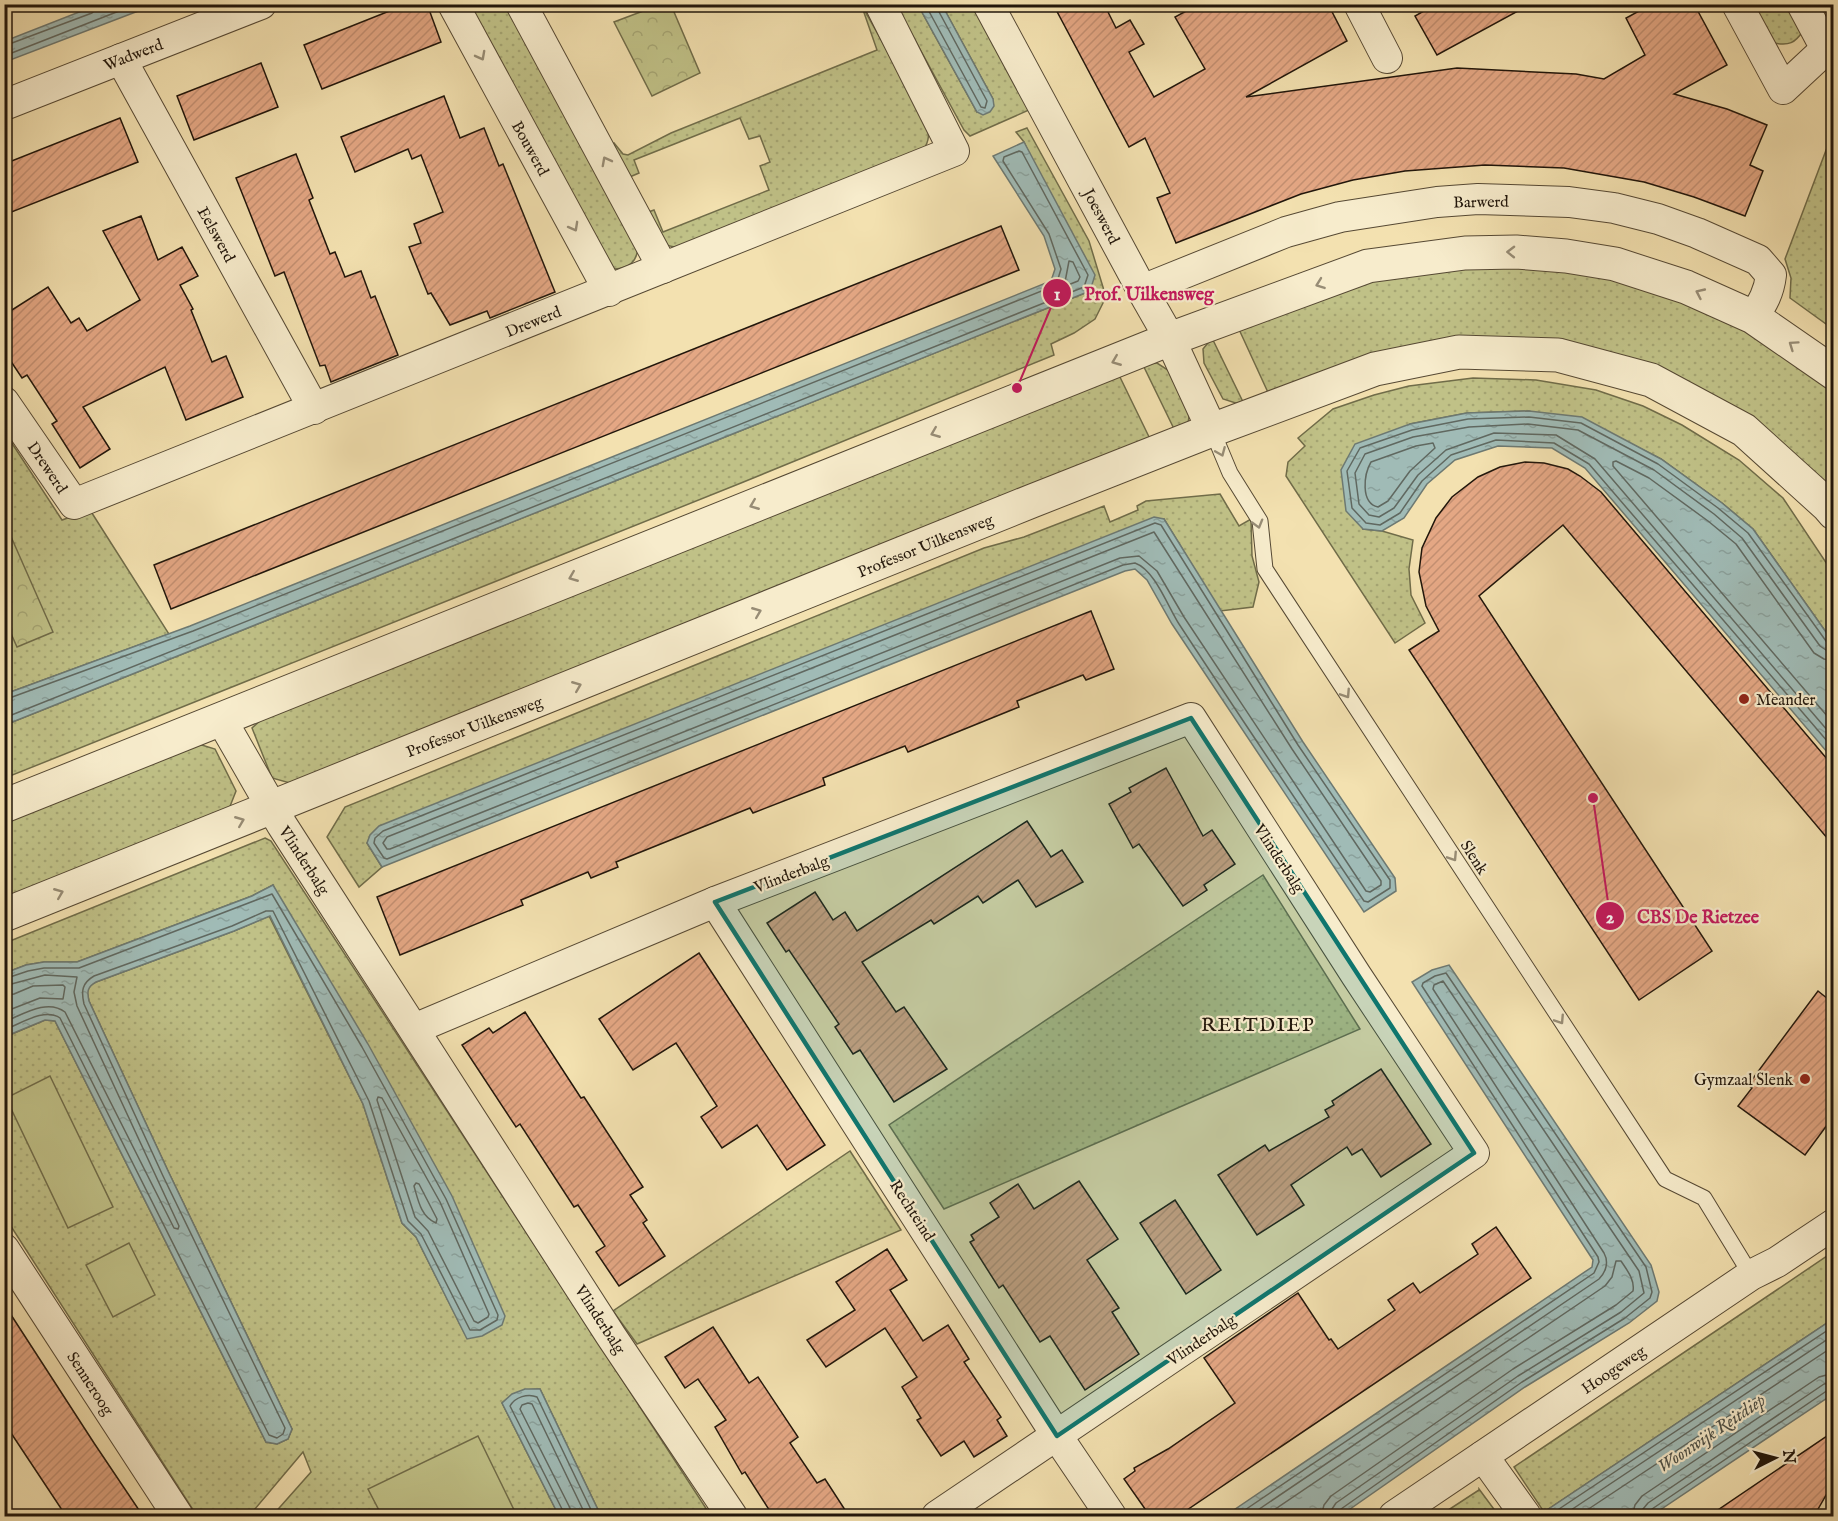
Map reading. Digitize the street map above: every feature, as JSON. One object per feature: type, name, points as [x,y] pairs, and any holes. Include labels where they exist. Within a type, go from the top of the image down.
[{"type":"street","name":"Wadwerd","points":[[4,105],[261,4]]},
{"type":"street","name":"Bouwerd","points":[[453,4],[609,291]]},
{"type":"street","points":[[521,4],[663,268]]},
{"type":"street","name":"Drewerd","points":[[4,402],[74,504],[954,151],[880,4]]},
{"type":"street","name":"Joeswerd","points":[[988,4],[1170,339],[1212,430]]},
{"type":"street","points":[[1359,4],[1387,58]]},
{"type":"street","points":[[1737,4],[1784,89],[1826,49],[1802,4]]},
{"type":"street","name":"Eelswerd","points":[[121,59],[314,409]]},
{"type":"street","name":"Barwerd","points":[[1142,290],[1286,232],[1340,217],[1437,202],[1478,199],[1569,202],[1614,207],[1658,219],[1697,233],[1758,260],[1771,275],[1770,287],[1753,317]]},
{"type":"street","points":[[4,806],[1170,339],[1368,266],[1465,253],[1526,253],[1566,256],[1615,264],[1686,287],[1753,317],[1833,373]]},
{"type":"street","name":"Professor Uilkensweg","points":[[4,915],[1212,430],[1375,369],[1459,352],[1558,355],[1651,380],[1744,430],[1833,513]]},
{"type":"street","name":"Vlinderbalg","points":[[414,1029],[715,902],[1191,718],[1356,975],[1474,1153],[937,1516]]},
{"type":"street","name":"Vlinderbalg","points":[[221,719],[272,808],[611,1336],[732,1516]]},
{"type":"street","name":"Rechteind","points":[[715,902],[1057,1436],[1111,1516]]},
{"type":"street","name":"Hoogeweg","points":[[1394,1516],[1751,1275],[1777,1262],[1833,1224]]},
{"type":"street","name":"Senneroog","points":[[4,1250],[178,1516]]},
{"type":"street","points":[[1483,1456],[1523,1512]]},
{"type":"lane","name":"Slenk","points":[[1212,430],[1230,473],[1260,521],[1264,569],[1665,1179],[1704,1198],[1751,1275]]},
{"type":"highlighted area","points":[[1191,718],[1474,1153],[1057,1436],[715,902]]},
{"type":"green space","points":[[861,4],[927,122],[928,137],[923,150],[682,247],[674,247],[662,242],[643,214],[654,210],[663,232],[769,190],[760,166],[770,162],[760,136],[749,139],[740,118],[634,160],[639,173],[625,179],[608,146],[614,143],[623,154],[628,155],[671,133],[877,50]]},
{"type":"green space","points":[[463,5],[506,5],[638,247],[636,257],[628,266],[614,269]]},
{"type":"green space","points":[[659,5],[671,5],[700,73],[652,96],[614,22]]},
{"type":"green space","points":[[896,5],[918,5],[977,112],[993,99],[942,5],[973,5],[1029,110],[970,136],[964,130]]},
{"type":"green space","points":[[1753,5],[1789,5],[1803,31],[1791,43],[1774,43]]},
{"type":"green space","points":[[1833,124],[1833,329],[1790,298],[1791,278],[1785,259],[1831,137]]},
{"type":"green space","points":[[1027,128],[1089,241],[1106,297],[1095,319],[1051,344],[1054,355],[5,778],[5,725],[1090,291],[1024,142],[1016,132]]},
{"type":"green space","points":[[1548,265],[1638,280],[1745,324],[1833,387],[1833,499],[1582,348],[1271,399],[1237,325],[1406,270]]},
{"type":"green space","points":[[1212,338],[1245,406],[1223,399],[1204,363],[1203,349]]},
{"type":"green space","points":[[1142,363],[1157,363],[1174,374],[1190,408],[1188,424],[1177,435]]},
{"type":"green space","points":[[1117,371],[1153,445],[297,785],[272,778],[252,728],[273,709]]},
{"type":"green space","points":[[1473,378],[1536,380],[1596,390],[1643,406],[1682,425],[1739,460],[1783,498],[1833,573],[1833,642],[1753,529],[1722,503],[1661,459],[1629,443],[1529,411],[1467,413],[1410,424],[1363,529],[1382,531],[1413,540],[1409,569],[1411,595],[1425,623],[1395,643],[1286,476],[1288,462],[1305,446],[1298,438],[1333,409],[1409,386]]},
{"type":"green space","points":[[4,431],[62,520],[90,510],[169,634],[5,694]]},
{"type":"green space","points":[[1220,494],[1239,526],[1251,519],[1252,556],[1259,582],[1253,607],[1220,611],[1164,519],[367,843],[382,867],[359,887],[327,837],[345,807],[984,548],[1024,537],[1104,506],[1110,522],[1138,510],[1137,506],[1146,501]]},
{"type":"green space","points":[[5,523],[53,632],[17,647],[5,620]]},
{"type":"green space","points":[[192,742],[215,749],[236,791],[227,814],[5,904],[5,817]]},
{"type":"green space","points":[[265,838],[271,841],[711,1516],[601,1516],[540,1389],[519,1392],[502,1403],[559,1516],[272,1516],[311,1472],[303,1452],[249,1516],[197,1516],[5,1217],[5,1037],[45,1020],[55,1021],[266,1442],[277,1444],[288,1439],[292,1429],[169,1173],[89,1001],[87,992],[90,985],[96,982],[269,916],[363,1104],[402,1223],[416,1237],[467,1338],[273,885],[252,896],[77,962],[44,962],[26,965],[5,973],[5,943]]},
{"type":"green space","points":[[1263,875],[1360,1029],[944,1209],[889,1125]]},
{"type":"green space","points":[[50,1076],[113,1207],[68,1228],[6,1098]]},
{"type":"green space","points":[[850,1151],[901,1230],[637,1344],[613,1311]]},
{"type":"green space","points":[[129,1243],[155,1295],[113,1317],[86,1265]]},
{"type":"green space","points":[[1833,1252],[1833,1319],[1544,1512],[1514,1467]]},
{"type":"green space","points":[[478,1436],[517,1516],[382,1516],[368,1489]]},
{"type":"green space","points":[[1479,1490],[1499,1516],[1439,1516]]},
{"type":"water","points":[[97,5],[154,5],[5,62],[5,41]]},
{"type":"water","points":[[918,5],[942,5],[993,99],[994,106],[990,112],[983,115],[977,112]]},
{"type":"water","points":[[1024,142],[1095,275],[1090,291],[5,725],[5,694],[190,626],[1051,281],[1055,269],[1044,236],[993,156]]},
{"type":"water","points":[[1529,411],[1582,417],[1661,459],[1722,503],[1753,529],[1833,642],[1833,759],[1585,468],[1552,448],[1498,446],[1455,460],[1427,484],[1404,518],[1382,531],[1363,529],[1346,511],[1341,470],[1355,444],[1410,424],[1467,413]]},
{"type":"water","points":[[1154,517],[1164,519],[1303,742],[1395,878],[1396,891],[1364,912],[1172,624],[1147,580],[1135,569],[1125,571],[382,867],[367,843],[370,835],[379,826]]},
{"type":"water","points":[[273,885],[368,1044],[452,1196],[505,1316],[502,1325],[482,1336],[467,1339],[416,1237],[402,1223],[363,1104],[270,916],[96,982],[88,990],[89,1001],[292,1429],[288,1439],[277,1444],[266,1442],[55,1021],[45,1020],[4,1037],[5,973],[26,965],[44,962],[77,962],[252,896]]},
{"type":"water","points":[[1449,965],[1651,1265],[1659,1292],[1657,1301],[1629,1323],[1525,1387],[1340,1516],[1225,1516],[1592,1267],[1593,1260],[1412,982],[1432,970]]},
{"type":"water","name":"Woonwijk Reitdiep","points":[[1833,1319],[1833,1394],[1651,1516],[1547,1516],[1544,1512]]},
{"type":"water","points":[[525,1389],[540,1389],[601,1516],[559,1516],[502,1403],[512,1394]]},
{"type":"building","points":[[407,4],[427,4],[441,42],[322,89],[304,45]]},
{"type":"building","points":[[1053,4],[1104,4],[1116,28],[1130,20],[1144,44],[1129,52],[1154,97],[1205,69],[1175,17],[1199,4],[1328,4],[1347,41],[1246,97],[1457,68],[1576,74],[1604,79],[1645,55],[1626,18],[1652,4],[1694,4],[1727,65],[1674,94],[1727,109],[1767,125],[1750,165],[1763,171],[1745,216],[1644,182],[1564,168],[1485,165],[1405,171],[1353,180],[1301,194],[1176,243],[1157,198],[1170,193],[1145,138],[1129,147]]},
{"type":"building","points":[[1436,4],[1531,4],[1437,55],[1415,16]]},
{"type":"building","points":[[261,63],[278,107],[194,140],[177,96]]},
{"type":"building","points":[[444,96],[460,138],[484,128],[499,166],[503,164],[555,292],[490,318],[487,311],[450,325],[431,293],[428,294],[409,247],[421,243],[414,224],[443,212],[421,155],[412,159],[408,149],[355,172],[341,137]]},
{"type":"building","points":[[120,118],[138,162],[4,215],[4,164]]},
{"type":"building","points":[[296,154],[313,198],[309,200],[330,254],[335,252],[345,277],[361,271],[371,298],[375,296],[398,355],[331,382],[325,365],[320,366],[284,272],[275,276],[236,178]]},
{"type":"building","points":[[141,216],[158,260],[182,247],[198,276],[180,285],[193,309],[191,310],[212,362],[226,356],[243,397],[186,420],[165,367],[83,407],[110,449],[80,468],[52,424],[57,421],[27,375],[22,378],[4,351],[4,315],[48,287],[71,323],[79,318],[87,331],[140,300],[103,231]]},
{"type":"building","points":[[1001,226],[1019,270],[171,609],[154,565]]},
{"type":"building","points":[[1525,462],[1544,463],[1568,469],[1601,492],[1833,766],[1833,845],[1563,525],[1479,596],[1712,951],[1639,1000],[1409,650],[1439,631],[1426,606],[1419,572],[1422,548],[1436,518],[1452,497],[1478,477],[1500,467]]},
{"type":"building","points":[[1091,611],[1114,669],[1086,680],[1083,675],[1017,701],[1019,707],[908,752],[905,746],[823,778],[825,785],[753,813],[750,808],[616,862],[618,867],[591,878],[588,872],[521,900],[523,905],[400,955],[377,897]]},
{"type":"building","points":[[1166,768],[1203,836],[1212,830],[1235,864],[1204,885],[1207,890],[1183,906],[1139,844],[1133,848],[1109,804],[1131,792],[1129,788]]},
{"type":"building","points":[[1027,821],[1051,857],[1062,850],[1083,882],[1036,907],[1018,880],[983,903],[978,896],[934,924],[931,920],[862,962],[896,1012],[904,1007],[947,1069],[894,1102],[860,1050],[853,1054],[835,1027],[839,1024],[789,950],[786,952],[767,923],[815,892],[833,920],[845,912],[857,931]]},
{"type":"building","points":[[699,953],[825,1145],[787,1170],[757,1125],[722,1148],[701,1117],[717,1106],[676,1043],[633,1070],[599,1019]]},
{"type":"building","points":[[1818,991],[1833,1003],[1833,1117],[1805,1155],[1738,1106],[1752,1088],[1748,1085]]},
{"type":"building","points":[[525,1012],[643,1187],[630,1195],[647,1220],[643,1223],[665,1256],[619,1286],[596,1252],[605,1246],[578,1205],[574,1207],[520,1124],[516,1127],[462,1045],[489,1028],[493,1033]]},
{"type":"building","points":[[1381,1069],[1431,1144],[1381,1177],[1362,1149],[1352,1155],[1347,1147],[1291,1185],[1304,1205],[1257,1235],[1218,1175],[1265,1145],[1269,1151],[1329,1117],[1325,1110],[1334,1105],[1332,1101]]},
{"type":"building","points":[[1079,1181],[1118,1239],[1087,1260],[1119,1308],[1112,1312],[1139,1354],[1085,1390],[1050,1336],[1040,1342],[1003,1285],[999,1288],[970,1242],[974,1240],[971,1235],[999,1217],[990,1203],[1018,1184],[1034,1209]]},
{"type":"building","points":[[1175,1200],[1221,1270],[1186,1294],[1140,1223]]},
{"type":"building","points":[[1496,1227],[1531,1278],[1178,1516],[1150,1516],[1124,1479],[1135,1471],[1134,1468],[1168,1449],[1235,1403],[1204,1358],[1298,1293],[1329,1340],[1331,1339],[1338,1349],[1395,1310],[1388,1300],[1413,1283],[1420,1293],[1478,1254],[1472,1244]]},
{"type":"building","points":[[887,1249],[907,1280],[890,1290],[923,1341],[948,1325],[969,1359],[964,1362],[1001,1417],[997,1420],[1007,1436],[974,1457],[964,1441],[941,1456],[917,1420],[921,1418],[902,1387],[917,1377],[885,1328],[826,1367],[807,1340],[855,1310],[836,1282]]},
{"type":"building","points":[[4,1304],[143,1516],[66,1516],[4,1423]]},
{"type":"building","points":[[713,1327],[749,1383],[758,1377],[798,1437],[790,1443],[817,1483],[825,1479],[849,1516],[773,1516],[745,1472],[742,1474],[715,1427],[726,1420],[698,1379],[685,1388],[665,1357]]},
{"type":"building","points":[[1833,1432],[1833,1483],[1814,1516],[1709,1516]]},
{"type":"place","name":"Prof. Uilkensweg","points":[[1017,388]]},
{"type":"place","name":"Meander","points":[[1744,699]]},
{"type":"place","name":"CBS De Rietzee","points":[[1593,798]]},
{"type":"place","name":"Gymzaal Slenk","points":[[1805,1079]]},
{"type":"district","name":"REITDIEP","points":[[1258,1024]]}]
